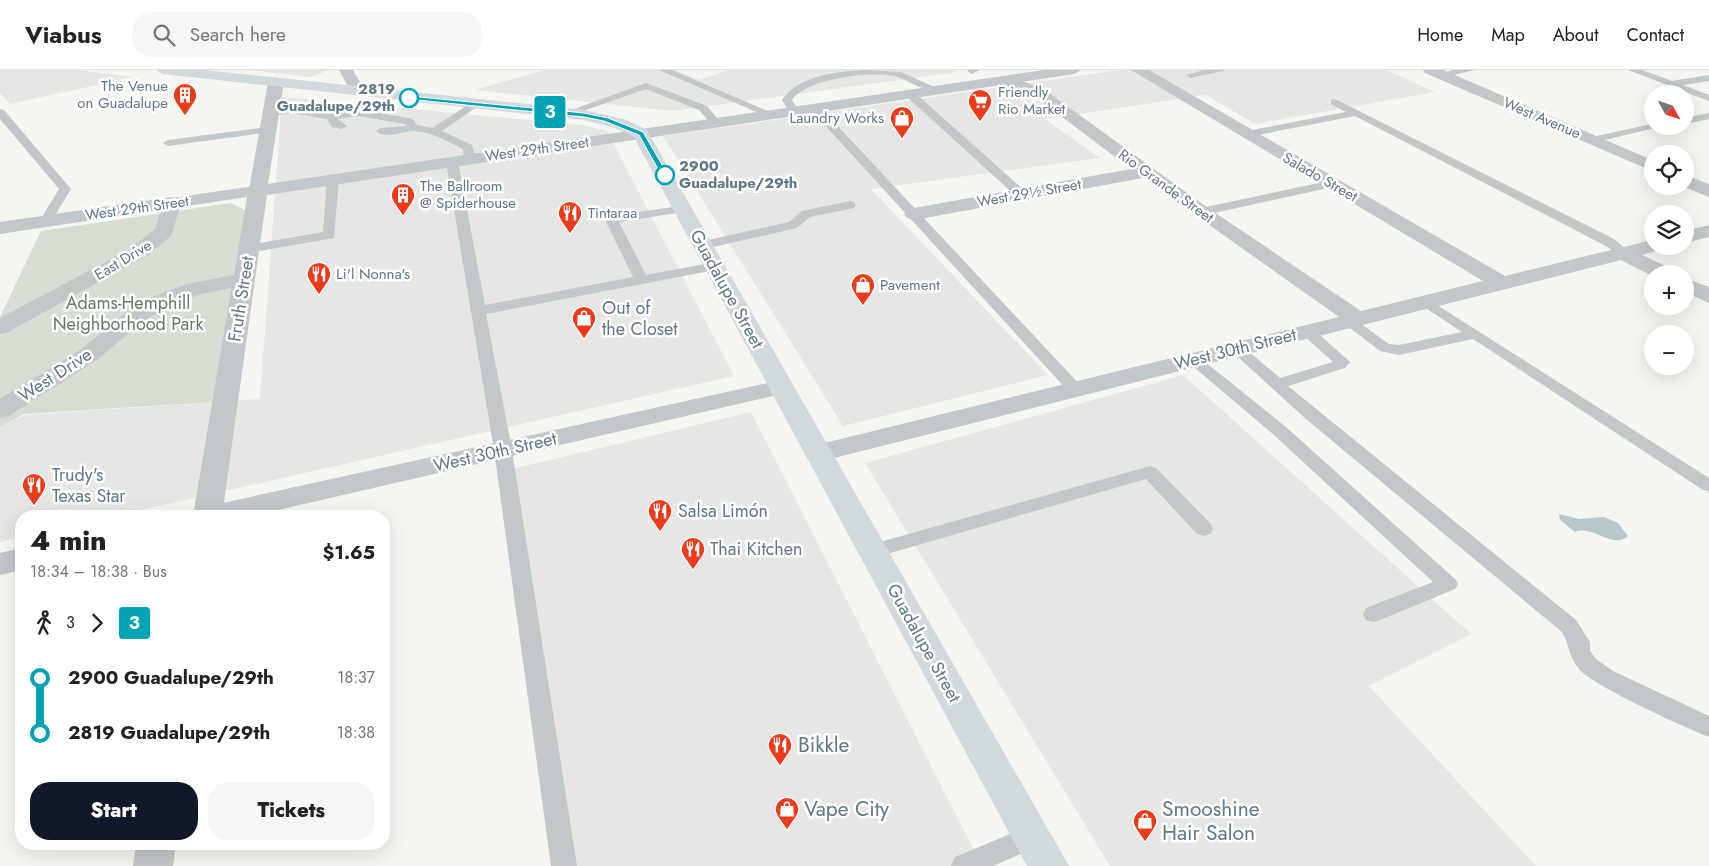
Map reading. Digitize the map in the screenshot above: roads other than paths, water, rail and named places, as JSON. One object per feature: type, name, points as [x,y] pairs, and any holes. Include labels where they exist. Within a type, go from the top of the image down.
[{"type":"main road","points":[[163,70],[568,113],[606,119],[641,134]]},
{"type":"main road","name":"Guadalupe Street","points":[[641,134],[1040,851]]},
{"type":"street","points":[[346,70],[358,91]]},
{"type":"street","name":"West 29th Street","points":[[0,228],[1074,70]]},
{"type":"street","name":"Salado Street","points":[[1138,70],[1501,283]]},
{"type":"street","points":[[936,90],[966,72]]},
{"type":"street","name":"Rio Grande Street","points":[[966,72],[1005,80],[1037,91],[1145,172],[1353,320]]},
{"type":"street","name":"West Avenue","points":[[1436,72],[1644,163]]},
{"type":"street","name":"Fruth Street","points":[[209,510],[248,249],[276,82]]},
{"type":"street","name":"West 29½ Street","points":[[914,214],[1145,172]]},
{"type":"street","points":[[1694,185],[1709,191]]},
{"type":"street","name":"East Drive","points":[[0,327],[147,247],[164,232],[172,203]]},
{"type":"street","points":[[1694,235],[1709,232]]},
{"type":"street","name":"West 30th Street","points":[[818,453],[1644,248]]},
{"type":"street","points":[[1623,253],[1646,265]]},
{"type":"street","name":"West Drive","points":[[0,410],[90,354],[134,317],[157,303],[196,289],[244,279]]},
{"type":"street","points":[[1694,288],[1709,296]]},
{"type":"street","name":"West 30th Street","points":[[235,510],[781,387]]},
{"type":"street","points":[[0,564],[15,560]]},
{"type":"street","points":[[153,866],[155,850]]},
{"type":"lane","points":[[664,70],[772,114]]},
{"type":"lane","points":[[1191,74],[1222,70]]},
{"type":"lane","points":[[1436,72],[1470,70]]},
{"type":"lane","points":[[1633,70],[1709,98]]},
{"type":"lane","points":[[794,111],[787,100],[788,96],[801,87],[830,77],[872,71],[898,75],[936,90]]},
{"type":"lane","points":[[1672,84],[1709,78]]},
{"type":"lane","points":[[568,113],[646,86],[703,108],[716,123]]},
{"type":"lane","points":[[910,94],[1022,194]]},
{"type":"lane","points":[[1335,102],[1609,242],[1623,253]]},
{"type":"lane","points":[[434,131],[474,104]]},
{"type":"lane","points":[[815,108],[1076,389]]},
{"type":"lane","points":[[270,113],[291,110],[331,117],[359,113],[409,121],[413,128]]},
{"type":"lane","points":[[0,112],[65,189],[45,222]]},
{"type":"lane","points":[[1246,134],[1356,113]]},
{"type":"lane","points":[[1694,119],[1709,116]]},
{"type":"lane","points":[[331,117],[336,125],[342,126]]},
{"type":"lane","points":[[381,131],[390,132],[413,128],[434,131],[468,147],[470,159]]},
{"type":"lane","points":[[1592,140],[1644,129]]},
{"type":"lane","points":[[168,143],[267,130]]},
{"type":"lane","points":[[452,162],[504,450],[564,866]]},
{"type":"lane","points":[[248,249],[329,235],[333,179]]},
{"type":"lane","points":[[1201,212],[1333,184]]},
{"type":"lane","points":[[704,245],[793,225],[806,214],[850,205]]},
{"type":"lane","points":[[642,280],[610,220],[683,208]]},
{"type":"lane","points":[[478,311],[715,266]]},
{"type":"lane","points":[[1426,302],[1709,486]]},
{"type":"lane","points":[[1353,320],[1386,348],[1399,350],[1474,334]]},
{"type":"lane","points":[[1276,384],[1340,365],[1342,362],[1307,331]]},
{"type":"lane","points":[[1237,348],[1276,384],[1569,626],[1579,642],[1579,653],[1588,665],[1605,677],[1709,726]]},
{"type":"lane","points":[[1194,360],[1280,431],[1448,584],[1373,614]]},
{"type":"lane","points":[[873,551],[1150,472],[1204,529]]},
{"type":"lane","points":[[964,866],[1040,851]]},
{"type":"place","name":"2819 Guadalupe/29th","points":[[409,98]]},
{"type":"place","name":"The Venue on Guadalupe","points":[[185,116]]},
{"type":"place","name":"Friendly Rio Market","points":[[980,122]]},
{"type":"place","name":"Laundry Works","points":[[902,139]]},
{"type":"place","name":"2900 Guadalupe/29th","points":[[665,175]]},
{"type":"place","name":"The Ballroom @ Spiderhouse","points":[[403,216]]},
{"type":"place","name":"Tintaraa","points":[[570,234]]},
{"type":"place","name":"Li'l Nonna's","points":[[319,295]]},
{"type":"place","name":"Pavement","points":[[863,306]]},
{"type":"place","name":"Out of the Closet","points":[[584,339]]},
{"type":"place","name":"Trudy's Texas Star","points":[[34,506]]},
{"type":"place","name":"Salsa Limón","points":[[660,532]]},
{"type":"place","name":"Thai Kitchen","points":[[693,570]]},
{"type":"place","name":"Bikkle","points":[[780,766]]},
{"type":"place","name":"Vape City","points":[[787,830]]},
{"type":"place","name":"Smooshine Hair Salon","points":[[1145,842]]},
{"type":"park label","name":"Adams-Hemphill Neighborhood Park","points":[[128,313]]}]
